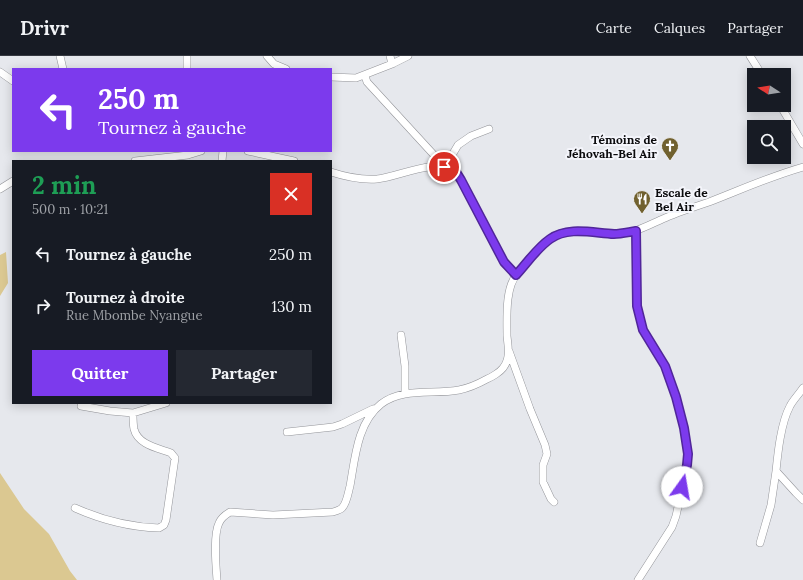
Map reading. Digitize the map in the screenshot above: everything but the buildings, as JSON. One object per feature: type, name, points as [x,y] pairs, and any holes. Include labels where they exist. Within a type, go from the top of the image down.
[{"type":"street","points":[[60,56],[63,68]]},
{"type":"street","points":[[187,56],[187,68]]},
{"type":"street","points":[[267,56],[274,64],[284,68]]},
{"type":"street","points":[[390,56],[392,64]]},
{"type":"street","points":[[332,78],[356,78],[365,76],[408,56]]},
{"type":"street","points":[[750,56],[758,68]]},
{"type":"street","points":[[0,72],[12,80]]},
{"type":"street","points":[[365,76],[367,82],[444,167]]},
{"type":"street","points":[[784,112],[803,144]]},
{"type":"street","points":[[444,167],[458,145],[471,136],[489,128]]},
{"type":"street","points":[[181,152],[188,155]]},
{"type":"street","points":[[144,160],[188,155],[198,152]]},
{"type":"street","points":[[253,152],[289,160]]},
{"type":"street","points":[[332,172],[355,178],[376,179],[434,166],[444,167],[456,172],[504,262],[516,275]]},
{"type":"street","points":[[554,502],[543,482],[543,465],[547,454],[546,445],[530,409],[509,351],[507,310],[510,286],[516,275],[539,248],[550,239],[560,234],[579,232],[616,234],[636,231],[665,218],[771,177],[803,167]]},
{"type":"street","points":[[0,189],[12,182]]},
{"type":"street","points":[[636,231],[637,306],[643,330],[665,366],[680,416],[688,454],[676,516],[672,528],[638,580]]},
{"type":"street","points":[[401,335],[405,366],[405,394]]},
{"type":"street","points":[[287,432],[342,424],[377,407],[391,398],[405,394],[457,390],[474,386],[504,368],[509,351]]},
{"type":"street","points":[[760,543],[771,505],[779,446],[786,416],[790,405],[803,388]]},
{"type":"street","points":[[81,406],[132,413],[163,404]]},
{"type":"street","points":[[217,580],[216,531],[219,522],[224,515],[230,512],[273,515],[333,512],[341,510],[345,504],[363,427],[370,414],[377,407]]},
{"type":"street","points":[[75,508],[92,516],[119,523],[160,528],[164,525],[175,458],[171,453],[149,446],[139,438],[134,429],[132,413]]},
{"type":"street","points":[[776,471],[803,500]]},
{"type":"shaded area","points":[[6,252],[8,283],[0,296],[0,255]]},
{"type":"shaded area","points":[[0,473],[24,509],[49,534],[70,571],[77,580],[0,580]]},
{"type":"place","name":"Témoins de Jéhovah-Bel Air","points":[[670,161]]},
{"type":"place","name":"Escale de Bel Air","points":[[642,214]]},
{"type":"route","points":[[444,167],[456,172],[504,262],[516,275],[539,248],[550,239],[560,234],[579,232],[616,234],[636,231],[637,306],[643,330],[665,366],[676,397],[684,428],[688,454],[682,487]]}]
